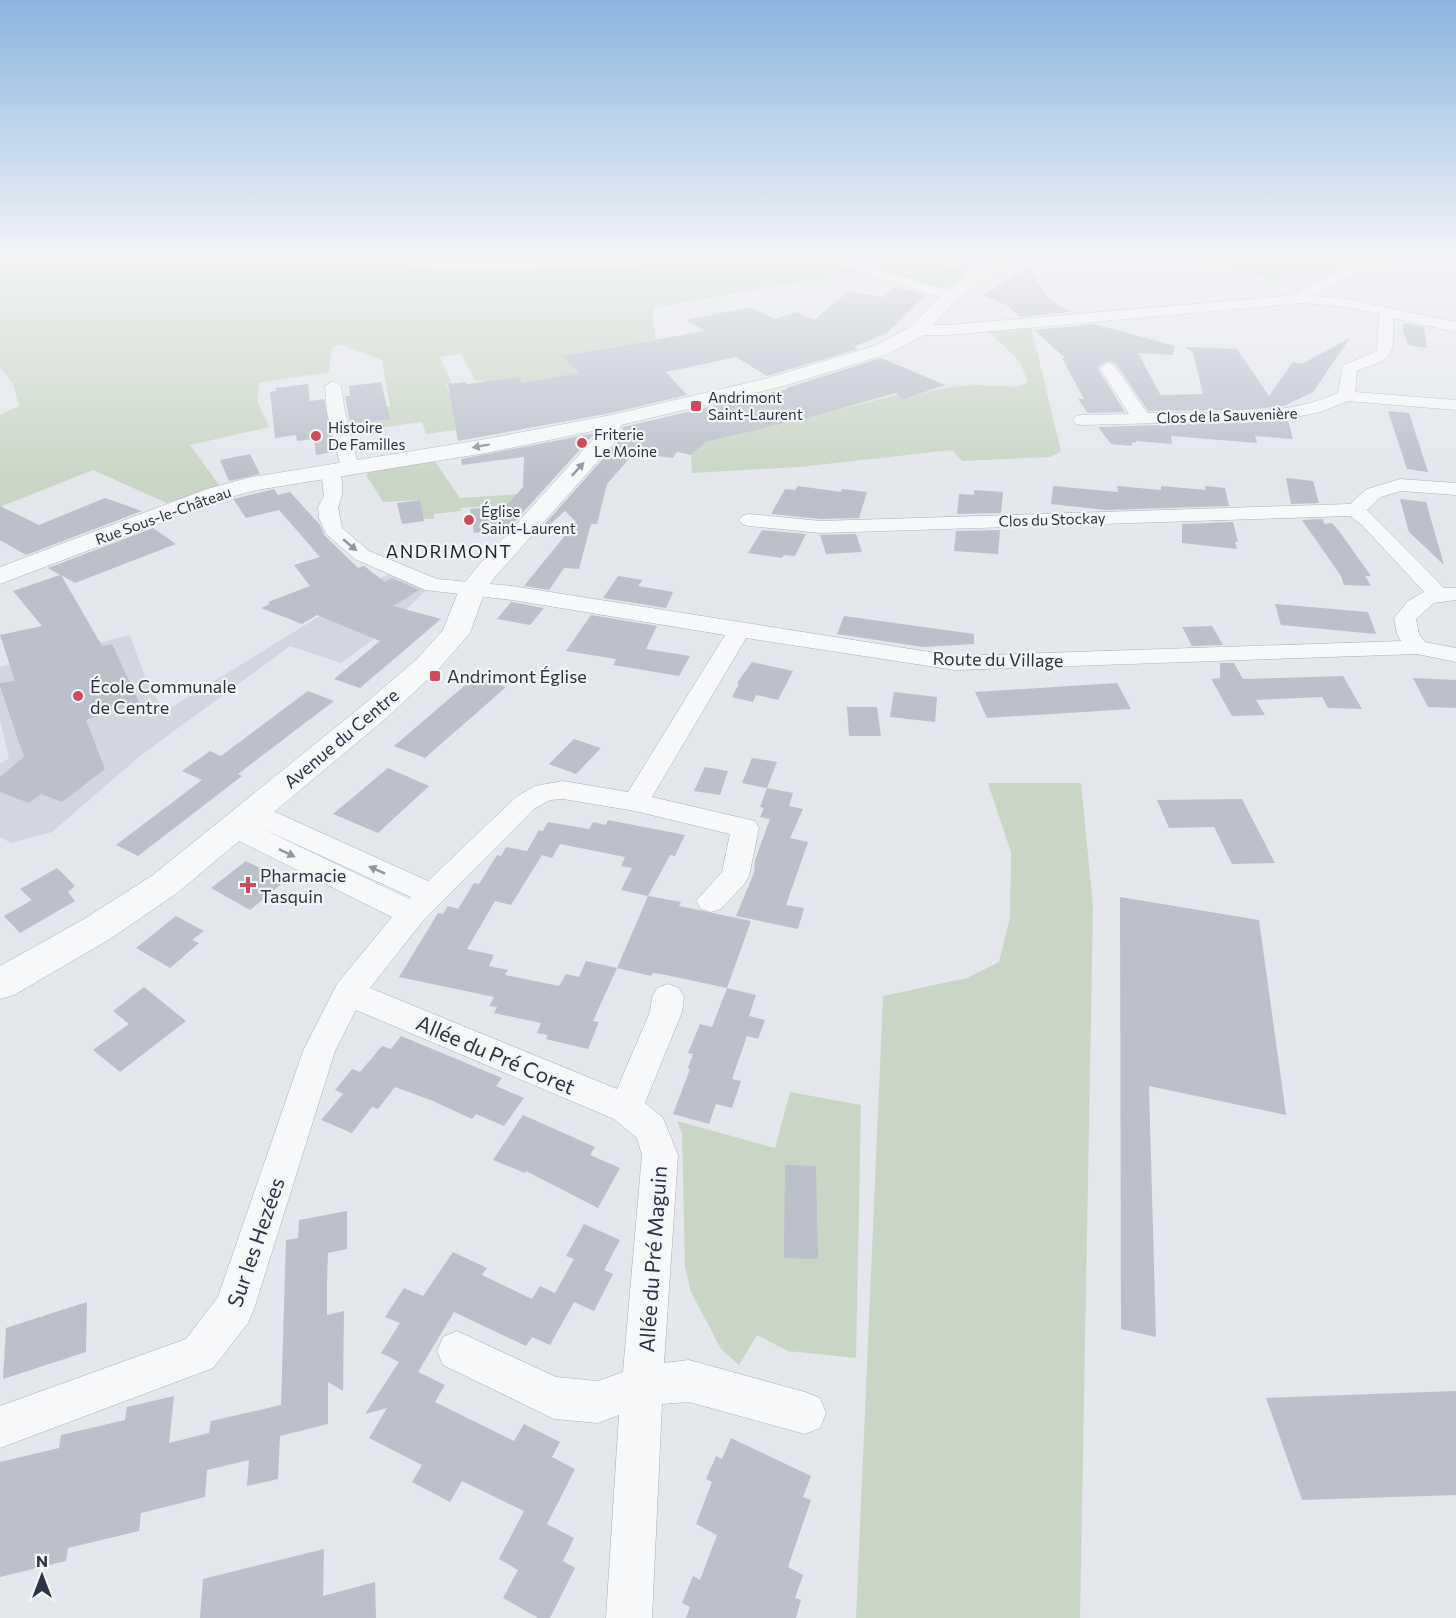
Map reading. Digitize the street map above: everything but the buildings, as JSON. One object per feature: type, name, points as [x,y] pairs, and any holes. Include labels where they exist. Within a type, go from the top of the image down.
[{"type":"street","name":"Rue Sous-le-Château","points":[[0,576],[215,494],[255,483],[486,446],[611,422],[773,383],[881,350],[921,328]]},
{"type":"street","points":[[919,330],[977,328]]},
{"type":"street","points":[[1346,396],[1349,368],[1382,356],[1385,351],[1386,328]]},
{"type":"street","name":"Clos de la Sauvenière","points":[[1108,368],[1142,419]]},
{"type":"street","name":"Route du Village","points":[[333,386],[340,469],[334,496],[328,507],[333,530],[362,555],[433,585],[512,592],[955,663],[1417,647],[1456,655]]},
{"type":"street","name":"Clos de la Sauvenière","points":[[1082,420],[1282,415],[1306,412],[1346,396],[1456,405]]},
{"type":"street","name":"Avenue du Centre","points":[[0,984],[98,929],[165,884],[373,713],[427,665],[456,633],[472,590],[607,437],[611,422]]},
{"type":"street","points":[[1417,647],[1408,634],[1405,618],[1417,603],[1447,593],[1355,510],[1374,493],[1400,485],[1456,489]]},
{"type":"street","name":"Clos du Stockay","points":[[749,520],[821,527],[1355,510]]},
{"type":"street","points":[[635,802],[739,630]]},
{"type":"street","points":[[348,993],[421,904],[525,802],[543,792],[563,790],[635,802],[745,828],[735,876],[711,901]]},
{"type":"street","points":[[243,820],[421,904]]},
{"type":"street","name":"Allée du Pré Coret","points":[[348,993],[626,1108]]},
{"type":"street","name":"Sur les Hezées","points":[[0,1427],[200,1354],[234,1309],[319,1051],[348,993]]},
{"type":"street","points":[[626,1108],[666,1012],[668,997]]},
{"type":"street","name":"Allée du Pré Maguin","points":[[626,1108],[651,1129],[660,1155],[642,1386],[629,1618]]},
{"type":"street","points":[[457,1351],[554,1398],[598,1402],[642,1386],[689,1381],[805,1413]]},
{"type":"shaded area","name":"École Communale de Centre","points":[[388,574],[429,588],[375,638],[341,663],[290,646],[140,756],[52,832],[11,843],[0,837],[0,764],[9,758],[0,719],[0,667],[130,635],[146,679],[164,712]]},
{"type":"green space","points":[[0,328],[654,328],[655,339],[561,356],[578,374],[522,383],[517,377],[488,381],[475,380],[461,354],[440,357],[452,384],[446,385],[457,410],[453,411],[456,430],[426,434],[422,422],[369,429],[368,410],[390,406],[382,360],[341,345],[332,347],[329,372],[259,383],[257,400],[269,427],[190,445],[220,486],[167,503],[93,470],[0,507],[0,415],[19,406],[13,384],[0,367]]},
{"type":"green space","points":[[1031,328],[1061,452],[1050,457],[962,461],[952,450],[799,467],[692,473],[691,455],[706,442],[897,395],[902,400],[948,387],[970,385],[1013,387],[1028,382],[1020,362],[987,330]]},
{"type":"green space","points":[[434,460],[460,498],[521,494],[511,505],[461,508],[461,511],[434,514],[434,519],[424,519],[419,500],[383,502],[366,475],[371,471]]},
{"type":"green space","points":[[988,783],[1081,783],[1093,906],[1080,1618],[856,1618],[883,996],[967,978],[999,962],[1010,917],[1011,852]]},
{"type":"green space","points":[[790,1092],[861,1105],[856,1358],[788,1351],[757,1335],[739,1365],[721,1349],[691,1292],[685,1267],[682,1134],[677,1121],[775,1148]]},
{"type":"place","name":"Andrimont Saint-Laurent","points":[[696,406]]},
{"type":"place","name":"Histoire De Familles","points":[[316,436]]},
{"type":"place","name":"Friterie Le Moine","points":[[582,443]]},
{"type":"place","name":"Église Saint-Laurent","points":[[469,520]]},
{"type":"place","name":"Andrimont Église","points":[[435,676]]},
{"type":"place","name":"École Communale de Centre","points":[[78,696]]},
{"type":"place","name":"Pharmacie Tasquin","points":[[248,885]]},
{"type":"district","name":"ANDRIMONT","points":[[449,551]]}]
